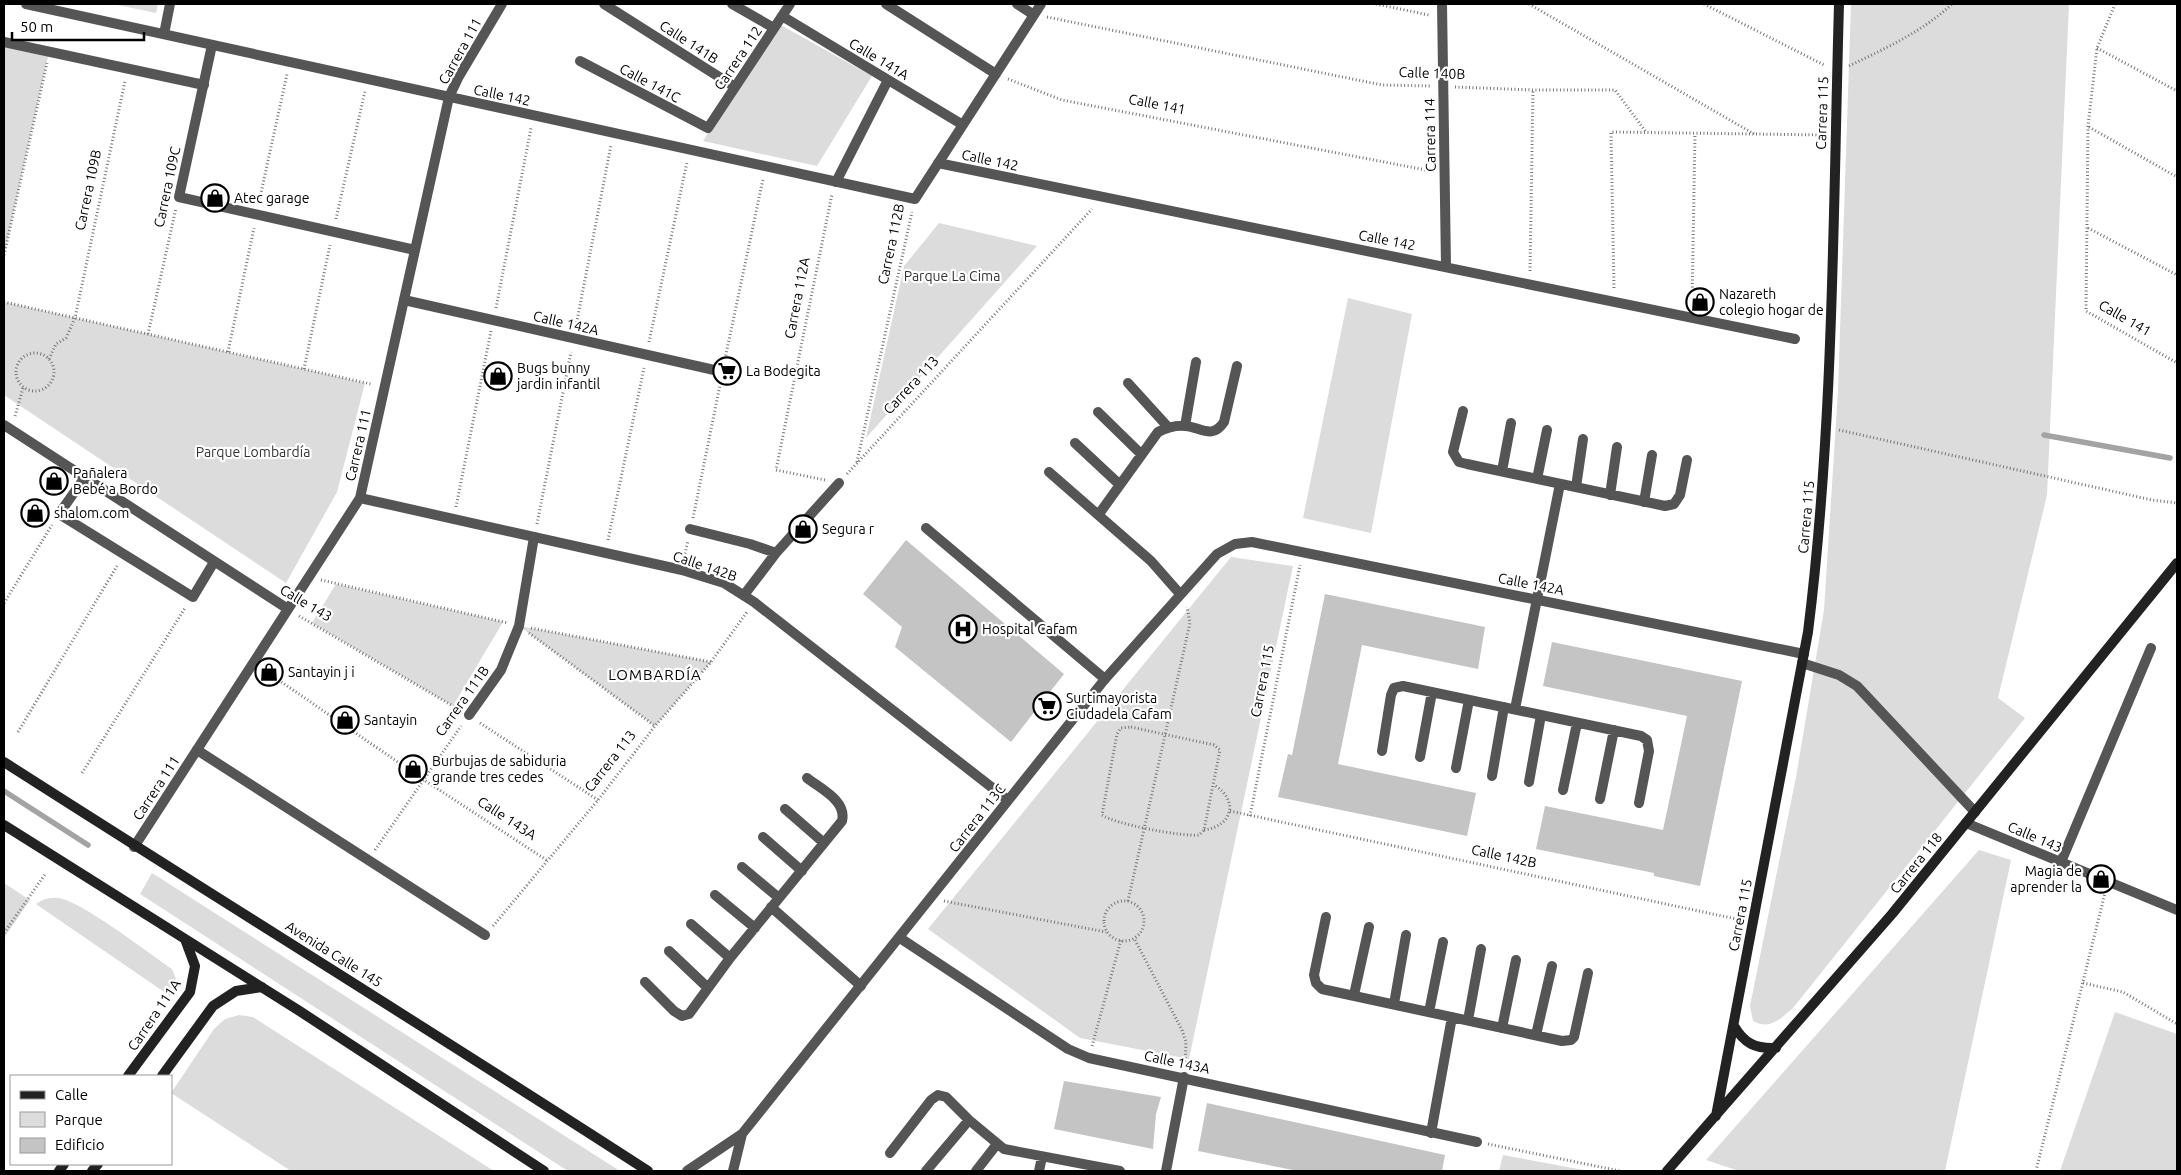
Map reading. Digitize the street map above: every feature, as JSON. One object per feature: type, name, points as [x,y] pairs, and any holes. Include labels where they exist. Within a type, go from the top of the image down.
[{"type":"main road","name":"Carrera 115","points":[[1716,1116],[1803,659],[1815,578],[1827,427],[1839,4]]},
{"type":"main road","name":"Carrera 118","points":[[1668,1171],[1892,914],[2177,564]]},
{"type":"main road","name":"Avenida Calle 145","points":[[4,762],[134,847],[444,1039],[648,1171]]},
{"type":"main road","points":[[4,825],[262,987],[544,1171]]},
{"type":"main road","name":"Carrera 111A","points":[[129,1075],[190,992],[195,966],[184,938]]},
{"type":"main road","points":[[163,1075],[213,1006],[236,991],[262,987]]},
{"type":"main road","points":[[1734,1026],[1740,1037],[1750,1045],[1763,1049],[1776,1048]]},
{"type":"street","name":"Calle 142","points":[[26,4],[915,199]]},
{"type":"street","points":[[164,34],[170,4]]},
{"type":"street","name":"Carrera 111","points":[[134,847],[360,498],[449,97],[458,78],[502,4]]},
{"type":"street","name":"Calle 141B","points":[[604,4],[735,87]]},
{"type":"street","points":[[732,4],[774,28]]},
{"type":"street","name":"Carrera 112","points":[[708,128],[790,4]]},
{"type":"street","points":[[886,4],[996,74]]},
{"type":"street","points":[[1016,4],[1034,14]]},
{"type":"street","name":"Carrera 112B","points":[[915,199],[1041,4]]},
{"type":"street","name":"Carrera 114","points":[[1442,4],[1446,266]]},
{"type":"street","name":"Calle 141A","points":[[782,16],[963,125]]},
{"type":"street","points":[[4,42],[204,85]]},
{"type":"street","name":"Carrera 109C","points":[[179,197],[212,45]]},
{"type":"street","name":"Calle 141C","points":[[580,61],[708,128]]},
{"type":"street","points":[[836,182],[888,80]]},
{"type":"street","name":"Calle 142","points":[[938,163],[1795,339]]},
{"type":"street","points":[[179,197],[415,250]]},
{"type":"street","name":"Calle 142A","points":[[404,300],[723,372]]},
{"type":"street","points":[[1185,426],[1196,362]]},
{"type":"street","points":[[1099,514],[1158,432],[1168,427],[1185,426],[1212,433],[1219,430],[1224,422],[1237,366]]},
{"type":"street","points":[[1128,383],[1168,427]]},
{"type":"street","points":[[1463,411],[1453,452],[1459,462],[1665,506],[1674,504],[1680,495],[1687,460]]},
{"type":"street","points":[[1098,412],[1142,454]]},
{"type":"street","points":[[1502,471],[1511,423]]},
{"type":"street","name":"Calle 143","points":[[6,426],[288,609]]},
{"type":"street","points":[[1537,479],[1547,430]]},
{"type":"street","points":[[1576,487],[1583,439]]},
{"type":"street","points":[[1075,443],[1120,485]]},
{"type":"street","points":[[1610,494],[1617,447]]},
{"type":"street","points":[[1644,502],[1652,455]]},
{"type":"street","points":[[1049,472],[1099,514],[1150,562],[1180,594]]},
{"type":"street","points":[[85,478],[59,514],[192,597],[214,562]]},
{"type":"street","points":[[744,595],[776,553],[839,483]]},
{"type":"street","points":[[1492,776],[1536,599],[1560,484]]},
{"type":"street","name":"Calle 142B","points":[[360,498],[682,570],[724,583],[754,602],[1008,800]]},
{"type":"street","points":[[926,528],[1105,680]]},
{"type":"street","points":[[690,529],[750,544],[776,553]]},
{"type":"street","name":"Carrera 111B","points":[[468,715],[500,670],[519,626],[534,537]]},
{"type":"street","name":"Calle 142A","points":[[1252,542],[1536,599],[1803,659],[1839,675],[1857,686],[1975,812]]},
{"type":"street","name":"Carrera 113C","points":[[687,1171],[742,1134],[1105,680],[1180,594],[1218,554],[1235,544],[1252,542]]},
{"type":"street","points":[[2061,862],[2151,648]]},
{"type":"street","points":[[1382,751],[1391,695],[1394,688],[1403,686],[1641,736],[1647,740],[1648,751],[1639,803]]},
{"type":"street","points":[[1420,757],[1432,692]]},
{"type":"street","points":[[1456,768],[1469,700]]},
{"type":"street","points":[[1529,782],[1541,715]]},
{"type":"street","points":[[1563,790],[1577,723]]},
{"type":"street","points":[[1600,799],[1614,730]]},
{"type":"street","points":[[197,750],[485,935]]},
{"type":"street","points":[[645,982],[674,1011],[682,1016],[689,1014],[730,958],[842,821],[844,813],[841,805],[807,778]]},
{"type":"street","points":[[785,810],[824,843]]},
{"type":"street","name":"Calle 143","points":[[1966,823],[2177,910]]},
{"type":"street","points":[[763,837],[802,871]]},
{"type":"street","points":[[742,867],[779,898]]},
{"type":"street","points":[[715,895],[755,928]]},
{"type":"street","points":[[772,907],[861,986]]},
{"type":"street","points":[[1326,917],[1314,975],[1316,984],[1322,989],[1562,1041],[1571,1040],[1574,1037],[1588,973]]},
{"type":"street","points":[[691,924],[730,958]]},
{"type":"street","points":[[1354,996],[1368,927]]},
{"type":"street","points":[[1394,1004],[1406,935]]},
{"type":"street","name":"Calle 143A","points":[[900,938],[1068,1049],[1089,1058],[1184,1077],[1477,1142]]},
{"type":"street","points":[[1429,1012],[1443,942]]},
{"type":"street","points":[[1468,1020],[1481,949]]},
{"type":"street","points":[[669,950],[708,988]]},
{"type":"street","points":[[1502,1028],[1516,960]]},
{"type":"street","points":[[1536,1035],[1552,966]]},
{"type":"street","points":[[1431,1133],[1452,1017]]},
{"type":"street","points":[[1166,1171],[1184,1077]]},
{"type":"street","points":[[890,1153],[931,1100],[938,1095],[946,1097],[998,1144],[1017,1153],[1042,1157],[1079,1168],[1118,1171]]},
{"type":"street","points":[[926,1171],[970,1120]]},
{"type":"street","name":"Carrera 113C","points":[[733,1171],[742,1134]]},
{"type":"street","points":[[976,1171],[998,1144]]},
{"type":"street","points":[[1039,1171],[1042,1157]]},
{"type":"path","points":[[1376,4],[1442,18]]},
{"type":"path","points":[[1529,4],[1754,134]]},
{"type":"path","points":[[1704,4],[1837,72],[1926,26],[1952,4]]},
{"type":"path","points":[[2115,4],[2097,48],[2088,126],[2088,228],[2177,275]]},
{"type":"path","name":"Calle 140B","points":[[1034,14],[1382,85],[1533,90],[1615,90],[1646,132]]},
{"type":"path","points":[[2097,48],[2177,91]]},
{"type":"path","points":[[4,255],[49,52]]},
{"type":"path","name":"Carrera 109B","points":[[49,360],[56,344],[66,338],[75,318],[127,68]]},
{"type":"path","name":"Calle 141","points":[[996,74],[1062,100],[1444,174]]},
{"type":"path","points":[[1530,284],[1533,90]]},
{"type":"path","points":[[2088,126],[2177,177]]},
{"type":"path","points":[[1614,302],[1611,132],[1835,135]]},
{"type":"path","points":[[1692,318],[1695,134]]},
{"type":"path","name":"Carrera 112A","points":[[836,182],[776,470],[839,483]]},
{"type":"path","name":"Carrera 109C","points":[[148,334],[179,197]]},
{"type":"path","name":"Carrera 113","points":[[839,483],[1103,198]]},
{"type":"path","name":"Carrera 112B","points":[[857,463],[915,199]]},
{"type":"path","name":"Calle 141","points":[[2088,228],[2086,311],[2177,363]]},
{"type":"path","points":[[4,302],[384,387]]},
{"type":"path","points":[[29,354],[40,354],[49,360],[54,368],[49,386],[32,392],[23,388],[16,380],[16,369],[20,359],[29,354]]},
{"type":"path","points":[[6,426],[17,413],[23,388]]},
{"type":"path","points":[[1827,427],[2152,500],[2177,503]]},
{"type":"path","points":[[4,603],[59,514]]},
{"type":"path","name":"Carrera 115","points":[[1250,816],[1302,552]]},
{"type":"path","points":[[18,732],[124,554]]},
{"type":"path","points":[[1128,901],[1190,623],[1188,607],[1180,594]]},
{"type":"path","points":[[82,773],[192,597]]},
{"type":"path","name":"Carrera 113","points":[[485,935],[598,800],[655,726],[711,662],[754,602]]},
{"type":"path","name":"Calle 143","points":[[288,609],[468,715],[598,800]]},
{"type":"path","points":[[519,626],[655,726]]},
{"type":"path","name":"Calle 143A","points":[[253,663],[424,780],[548,861]]},
{"type":"path","name":"Carrera 111B","points":[[368,861],[468,715]]},
{"type":"path","points":[[1131,726],[1214,745],[1220,750],[1214,785],[1204,830],[1199,835],[1191,836],[1144,828],[1108,819],[1102,815],[1118,734],[1122,728],[1131,726]]},
{"type":"path","points":[[1204,830],[1216,828],[1225,821],[1230,811],[1230,800],[1224,790],[1214,785]]},
{"type":"path","name":"Calle 142B","points":[[1230,811],[1752,922]]},
{"type":"path","points":[[4,933],[46,873]]},
{"type":"path","points":[[2036,1171],[2108,881]]},
{"type":"path","points":[[931,898],[1106,932],[1121,940],[1135,940]]},
{"type":"path","points":[[1106,932],[1104,917],[1109,908],[1117,902],[1128,901],[1137,906],[1143,914],[1144,925],[1135,940]]},
{"type":"path","points":[[1089,1058],[1121,940]]},
{"type":"path","points":[[1135,940],[1182,1030],[1186,1042],[1184,1077]]},
{"type":"path","points":[[2083,983],[2123,992],[2177,1024]]},
{"type":"path","points":[[1477,1142],[1620,1171]]},
{"type":"green space","points":[[113,4],[158,4],[156,13]]},
{"type":"green space","points":[[1851,4],[2069,4],[2047,495],[1998,698],[2025,718],[1793,1008],[1779,1020],[1769,1024],[1759,1024],[1753,1021],[1750,1006],[1796,777],[1824,610],[1838,391]]},
{"type":"green space","points":[[779,24],[872,76],[817,166],[703,141]]},
{"type":"green space","points":[[4,42],[49,52],[4,255]]},
{"type":"green space","name":"Parque La Cima","points":[[939,223],[1037,246],[866,438],[904,266]]},
{"type":"green space","points":[[1348,298],[1412,314],[1371,533],[1303,518]]},
{"type":"green space","name":"Parque Lombardía","points":[[4,302],[365,383],[337,492],[286,583],[4,395]]},
{"type":"green space","points":[[1231,557],[1293,566],[1189,1059],[1080,1038],[928,929]]},
{"type":"green space","points":[[336,584],[503,622],[453,706],[312,623]]},
{"type":"green space","points":[[519,626],[711,662],[655,726]]},
{"type":"green space","points":[[1979,850],[2011,860],[1945,1171],[1739,1171],[1706,1160]]},
{"type":"green space","points":[[152,873],[620,1171],[568,1171],[140,894]]},
{"type":"green space","points":[[4,883],[30,900],[4,938]]},
{"type":"green space","points":[[58,898],[82,908],[98,917],[172,969],[176,979],[170,996],[36,904],[46,899]]},
{"type":"green space","points":[[2115,1012],[2177,1034],[2177,1171],[2060,1171]]},
{"type":"green space","points":[[239,1015],[253,1017],[494,1171],[291,1171],[172,1094],[214,1029],[225,1019]]},
{"type":"green space","points":[[1503,1155],[1589,1171],[1499,1171]]},
{"type":"building","points":[[906,540],[1064,674],[1011,742],[895,647],[902,627],[863,594]]},
{"type":"building","points":[[1325,594],[1485,627],[1478,669],[1362,645],[1338,764],[1476,793],[1467,836],[1278,797],[1288,754],[1292,755]]},
{"type":"building","points":[[1552,642],[1742,681],[1700,886],[1654,876],[1654,873],[1536,849],[1545,806],[1663,830],[1687,716],[1543,686]]},
{"type":"building","points":[[1064,1081],[1161,1097],[1156,1114],[1153,1149],[1054,1129]]},
{"type":"building","points":[[1207,1103],[1445,1155],[1442,1171],[1298,1171],[1198,1151]]},
{"type":"waterway","points":[[2044,435],[2170,458]]},
{"type":"waterway","points":[[4,791],[88,845]]},
{"type":"place","name":"Atec garage","points":[[215,198]]},
{"type":"place","name":"Nazareth colegio hogar de","points":[[1700,302]]},
{"type":"place","name":"La Bodegita","points":[[727,371]]},
{"type":"place","name":"Bugs bunny jardin infantil","points":[[498,376]]},
{"type":"place","name":"Pañalera Bebé a Bordo","points":[[54,481]]},
{"type":"place","name":"shalom.com","points":[[35,513]]},
{"type":"place","name":"Segura r","points":[[803,529]]},
{"type":"place","name":"Hospital Cafam","points":[[963,629]]},
{"type":"place","name":"Santayin j i","points":[[269,672]]},
{"type":"place","name":"Surtimayorista Ciudadela Cafam","points":[[1047,706]]},
{"type":"place","name":"Santayin","points":[[345,720]]},
{"type":"place","name":"Burbujas de sabiduria grande tres cedes","points":[[413,769]]},
{"type":"place","name":"Magia de aprender la","points":[[2101,879]]},
{"type":"district","name":"LOMBARDÍA","points":[[655,675]]}]
